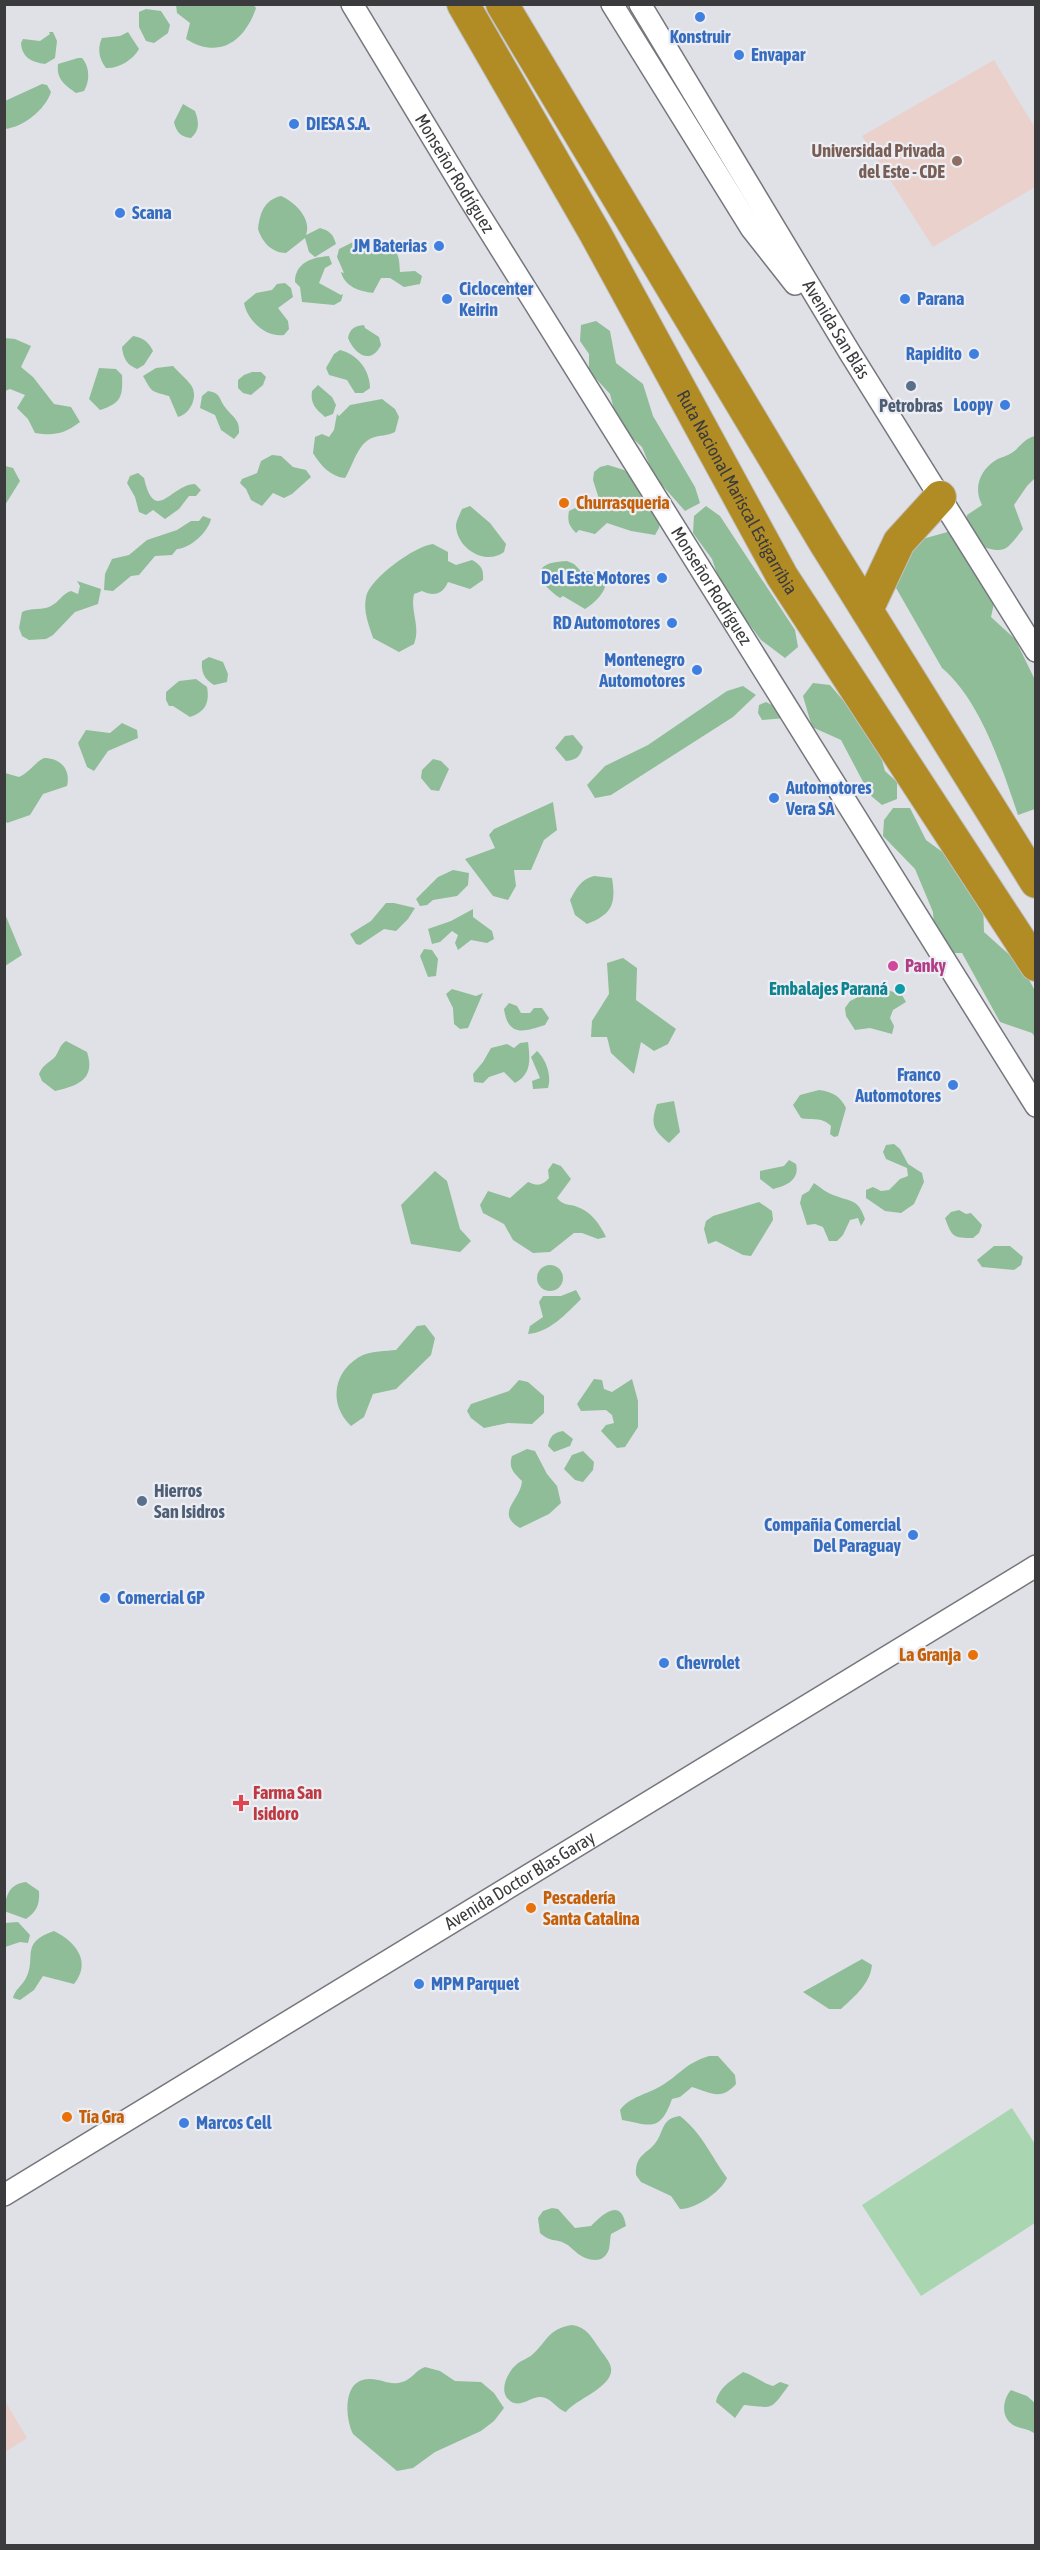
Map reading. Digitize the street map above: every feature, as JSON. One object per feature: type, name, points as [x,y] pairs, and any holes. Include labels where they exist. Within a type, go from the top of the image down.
[{"type":"highway","name":"Ruta Nacional Mariscal Estigarribia","points":[[463,4],[595,232],[782,576],[1035,965]]},
{"type":"highway","points":[[502,4],[825,543],[1035,882]]},
{"type":"highway","points":[[867,609],[899,542],[940,497]]},
{"type":"street","name":"Monseñor Rodríguez","points":[[352,4],[469,198],[1035,1106]]},
{"type":"street","points":[[612,4],[751,228],[850,353]]},
{"type":"street","name":"Avenida San Blás","points":[[640,4],[850,353],[1035,651]]},
{"type":"street","name":"Avenida Doctor Blas Garay","points":[[4,2195],[1035,1566]]},
{"type":"shaded area","name":"Universidad Privada del Este - CDE","points":[[994,60],[1035,128],[1035,187],[933,247],[862,136]]},
{"type":"shaded area","points":[[5,2401],[27,2438],[4,2452]]},
{"type":"green space","points":[[253,4],[256,8],[251,20],[238,38],[229,44],[209,48],[186,39],[190,23],[177,13],[176,5]]},
{"type":"green space","points":[[146,9],[161,11],[170,25],[168,33],[154,43],[146,41],[139,27],[139,12]]},
{"type":"green space","points":[[49,32],[53,32],[57,41],[55,58],[45,64],[28,58],[23,52],[21,43],[23,39],[40,41],[50,34]]},
{"type":"green space","points":[[128,32],[139,49],[125,63],[106,68],[100,53],[102,38],[120,36]]},
{"type":"green space","points":[[82,58],[85,62],[88,79],[84,91],[76,93],[60,78],[58,64]]},
{"type":"green space","points":[[42,84],[47,85],[51,92],[44,105],[26,121],[5,129],[5,101]]},
{"type":"green space","points":[[183,104],[195,111],[197,119],[198,126],[191,138],[180,133],[174,122]]},
{"type":"green space","points":[[281,196],[292,202],[301,212],[307,223],[306,235],[320,228],[331,233],[336,244],[315,257],[309,252],[305,238],[286,253],[281,253],[268,246],[258,229],[260,218],[267,204]]},
{"type":"green space","points":[[353,242],[361,244],[373,253],[388,246],[392,248],[398,257],[400,272],[415,271],[422,276],[420,284],[404,287],[390,278],[381,278],[373,293],[349,285],[343,277],[341,272],[344,273],[337,257],[339,249]]},
{"type":"green space","points":[[329,256],[332,264],[325,268],[319,283],[343,294],[341,301],[334,305],[302,302],[300,287],[295,282],[298,270],[306,262]]},
{"type":"green space","points":[[285,283],[291,288],[293,297],[278,308],[288,321],[289,329],[284,335],[271,334],[253,321],[244,303],[256,293],[272,290],[277,284]]},
{"type":"green space","points":[[596,321],[610,331],[616,363],[643,384],[653,416],[695,487],[700,503],[685,511],[654,476],[642,447],[618,425],[610,394],[589,371],[589,354],[580,341],[581,325]]},
{"type":"green space","points":[[364,325],[379,337],[381,345],[373,355],[359,353],[348,338],[353,328]]},
{"type":"green space","points":[[133,336],[145,340],[153,351],[144,365],[137,369],[126,361],[122,347]]},
{"type":"green space","points":[[5,338],[15,339],[31,346],[21,367],[33,377],[54,404],[71,407],[80,422],[59,433],[35,433],[28,419],[17,408],[25,395],[10,389],[5,391]]},
{"type":"green space","points":[[340,350],[352,355],[365,369],[370,388],[363,393],[355,393],[347,380],[329,375],[326,368],[334,354]]},
{"type":"green space","points":[[173,366],[191,385],[194,395],[189,409],[178,417],[169,396],[152,390],[143,376],[156,368]]},
{"type":"green space","points":[[99,368],[116,369],[122,375],[119,398],[112,405],[100,410],[89,399]]},
{"type":"green space","points":[[252,372],[261,372],[266,377],[263,385],[251,395],[243,393],[238,388],[238,380]]},
{"type":"green space","points":[[318,385],[332,397],[336,405],[333,414],[325,417],[316,409],[312,399],[312,391]]},
{"type":"green space","points":[[208,391],[218,395],[237,422],[239,433],[234,439],[221,430],[215,415],[200,408],[202,396]]},
{"type":"green space","points":[[382,399],[395,409],[399,417],[395,432],[367,441],[359,450],[345,478],[331,473],[313,453],[315,437],[322,434],[329,437],[334,430],[337,414],[339,416],[350,405]]},
{"type":"green space","points":[[1035,436],[1035,478],[1014,505],[1023,529],[1004,549],[993,550],[977,545],[966,524],[967,515],[982,505],[978,486],[982,474],[990,464]]},
{"type":"green space","points":[[272,455],[281,456],[293,467],[306,470],[311,477],[284,498],[273,493],[262,506],[251,500],[240,483],[242,479],[257,473],[261,461]]},
{"type":"green space","points":[[608,465],[624,470],[638,482],[660,519],[655,535],[631,531],[607,523],[595,534],[579,530],[576,533],[572,528],[568,521],[569,511],[600,502],[593,480],[594,472]]},
{"type":"green space","points":[[5,466],[13,468],[20,481],[5,505]]},
{"type":"green space","points":[[138,473],[144,478],[148,492],[153,499],[159,501],[186,486],[195,484],[201,490],[196,496],[189,496],[179,509],[165,519],[153,510],[146,515],[139,512],[135,497],[127,483],[130,476]]},
{"type":"green space","points":[[470,506],[490,523],[506,544],[504,552],[497,556],[481,556],[461,542],[457,522],[462,509]]},
{"type":"green space","points":[[706,506],[720,516],[795,630],[798,647],[785,658],[761,640],[722,588],[712,559],[693,533],[694,516]]},
{"type":"green space","points":[[203,516],[211,519],[209,524],[203,534],[188,546],[177,549],[172,555],[155,556],[139,575],[131,576],[113,591],[104,590],[105,574],[112,559],[129,555],[147,540],[177,530],[191,521],[199,521]]},
{"type":"green space","points":[[958,529],[998,585],[991,617],[1015,639],[1035,680],[1035,809],[1018,815],[989,736],[979,717],[956,682],[942,668],[892,581],[893,538],[926,538]]},
{"type":"green space","points":[[433,544],[448,552],[448,561],[456,565],[472,560],[475,562],[482,570],[483,580],[470,589],[448,582],[438,593],[430,594],[422,591],[414,594],[416,638],[414,644],[399,652],[373,638],[366,613],[366,597],[369,589],[394,564],[416,550]]},
{"type":"green space","points":[[567,561],[580,570],[597,573],[604,578],[605,588],[602,593],[585,609],[563,596],[560,598],[541,579],[542,568],[555,562]]},
{"type":"green space","points":[[77,581],[101,589],[98,604],[75,612],[53,635],[46,639],[29,640],[22,636],[19,628],[22,612],[48,607],[71,591],[78,594],[80,586]]},
{"type":"green space","points":[[209,657],[223,662],[228,674],[227,682],[214,685],[206,678],[202,669],[202,661]]},
{"type":"green space","points":[[196,679],[207,687],[208,698],[203,710],[190,717],[173,706],[169,706],[166,692],[179,681]]},
{"type":"green space","points":[[813,683],[830,685],[876,739],[885,771],[897,782],[897,799],[882,805],[870,795],[841,740],[812,727],[803,696]]},
{"type":"green space","points":[[743,686],[756,695],[733,717],[611,795],[595,798],[587,785],[605,766],[648,745],[727,691]]},
{"type":"green space","points":[[766,702],[782,710],[786,718],[762,720],[758,713],[759,705]]},
{"type":"green space","points":[[122,723],[137,730],[138,738],[108,751],[94,771],[87,767],[78,743],[86,730],[110,733]]},
{"type":"green space","points":[[573,735],[583,747],[577,757],[566,761],[555,748],[565,736]]},
{"type":"green space","points":[[44,758],[55,760],[63,766],[68,780],[67,786],[43,794],[30,815],[7,823],[5,820],[5,773],[19,777]]},
{"type":"green space","points":[[433,759],[441,761],[449,769],[439,791],[431,790],[421,778],[422,770]]},
{"type":"green space","points":[[553,802],[557,830],[544,840],[531,870],[514,870],[516,886],[508,900],[493,896],[465,859],[495,848],[489,835],[494,829]]},
{"type":"green space","points":[[893,808],[910,808],[926,840],[967,870],[983,900],[984,932],[1022,966],[1035,991],[1035,1037],[1032,1033],[1000,1022],[962,953],[946,953],[935,943],[933,912],[915,869],[883,836],[884,820]]},
{"type":"green space","points":[[453,870],[469,873],[468,885],[457,896],[433,900],[427,905],[420,906],[416,899],[438,877]]},
{"type":"green space","points":[[594,876],[612,878],[613,901],[607,912],[587,924],[575,915],[570,900],[582,882]]},
{"type":"green space","points":[[386,903],[415,908],[396,931],[384,929],[360,945],[356,944],[350,934],[371,921]]},
{"type":"green space","points":[[473,909],[473,917],[492,931],[494,939],[487,943],[471,940],[458,950],[455,943],[458,935],[452,931],[440,942],[432,944],[428,929],[451,921]]},
{"type":"green space","points":[[5,914],[22,955],[4,966]]},
{"type":"green space","points":[[424,949],[432,950],[438,959],[436,976],[428,977],[420,956]]},
{"type":"green space","points":[[623,958],[637,968],[636,1000],[676,1029],[668,1044],[654,1051],[641,1042],[634,1074],[611,1053],[607,1037],[591,1037],[592,1021],[609,994],[607,963]]},
{"type":"green space","points":[[879,987],[902,995],[906,1002],[893,1010],[890,1018],[894,1026],[892,1034],[870,1028],[855,1030],[846,1016],[845,1008],[850,1001]]},
{"type":"green space","points":[[452,989],[476,996],[483,993],[468,1028],[460,1029],[454,1024],[453,1008],[446,994]]},
{"type":"green space","points":[[509,1003],[517,1006],[521,1013],[530,1013],[534,1008],[542,1008],[549,1018],[545,1025],[518,1030],[509,1024],[506,1018],[504,1009]]},
{"type":"green space","points":[[66,1041],[87,1052],[89,1069],[87,1075],[78,1084],[55,1091],[42,1081],[39,1074]]},
{"type":"green space","points":[[528,1042],[529,1066],[521,1079],[515,1083],[504,1072],[489,1077],[483,1083],[474,1082],[473,1074],[491,1048],[507,1044],[514,1048],[520,1043]]},
{"type":"green space","points":[[537,1051],[547,1068],[548,1088],[533,1089],[532,1081],[540,1078],[531,1057]]},
{"type":"green space","points":[[819,1090],[836,1095],[846,1108],[838,1136],[834,1137],[830,1134],[831,1126],[824,1121],[801,1118],[793,1105],[800,1095]]},
{"type":"green space","points":[[674,1101],[680,1132],[669,1143],[656,1130],[654,1117],[657,1104]]},
{"type":"green space","points":[[894,1144],[900,1149],[908,1164],[922,1173],[924,1182],[914,1204],[901,1213],[885,1211],[866,1198],[866,1190],[873,1187],[881,1191],[889,1190],[900,1179],[908,1176],[907,1168],[886,1159],[883,1152],[886,1145]]},
{"type":"green space","points":[[789,1160],[796,1164],[797,1170],[794,1178],[787,1184],[773,1189],[760,1179],[760,1171],[784,1166]]},
{"type":"green space","points":[[553,1163],[561,1166],[571,1179],[557,1198],[563,1203],[581,1208],[590,1214],[606,1237],[598,1239],[582,1233],[574,1233],[550,1252],[533,1253],[513,1240],[504,1224],[483,1213],[480,1205],[488,1191],[510,1198],[528,1182],[537,1185],[544,1183],[549,1178],[548,1170]]},
{"type":"green space","points":[[435,1171],[447,1181],[460,1229],[471,1241],[460,1252],[411,1244],[401,1205]]},
{"type":"green space","points":[[814,1183],[830,1194],[857,1205],[865,1219],[861,1226],[858,1218],[850,1220],[843,1235],[837,1241],[829,1241],[823,1227],[815,1224],[807,1225],[800,1203],[802,1195],[809,1191]]},
{"type":"green space","points":[[759,1202],[772,1211],[773,1220],[751,1256],[743,1255],[716,1241],[708,1244],[704,1229],[706,1221],[713,1216]]},
{"type":"green space","points":[[959,1210],[966,1214],[971,1213],[982,1225],[979,1233],[973,1238],[957,1237],[950,1229],[945,1218],[951,1212]]},
{"type":"green space","points":[[994,1246],[1010,1246],[1023,1257],[1021,1265],[1014,1270],[982,1267],[977,1260]]},
{"type":"green space","points":[[550,1265],[559,1269],[563,1278],[559,1287],[550,1291],[541,1287],[537,1278],[541,1269]]},
{"type":"green space","points":[[576,1290],[581,1299],[564,1316],[543,1330],[528,1334],[530,1326],[543,1317],[539,1302],[543,1296],[561,1296]]},
{"type":"green space","points":[[425,1325],[435,1338],[431,1355],[396,1389],[373,1394],[364,1417],[351,1426],[343,1417],[337,1397],[337,1387],[346,1369],[363,1355],[396,1350],[417,1326]]},
{"type":"green space","points":[[594,1379],[602,1380],[604,1389],[612,1392],[632,1379],[638,1401],[638,1427],[625,1447],[617,1448],[601,1431],[606,1425],[614,1423],[612,1415],[606,1410],[581,1411],[577,1404]]},
{"type":"green space","points":[[519,1380],[528,1382],[544,1396],[544,1413],[532,1424],[508,1423],[484,1428],[471,1418],[467,1411],[471,1404],[509,1391]]},
{"type":"green space","points":[[563,1431],[573,1439],[570,1446],[554,1452],[548,1446],[550,1440],[554,1434]]},
{"type":"green space","points":[[527,1449],[535,1451],[547,1474],[557,1486],[561,1503],[549,1514],[520,1528],[509,1517],[511,1506],[521,1488],[522,1481],[512,1470],[511,1460],[512,1456]]},
{"type":"green space","points":[[583,1451],[594,1462],[593,1470],[583,1482],[575,1480],[564,1469],[572,1455]]},
{"type":"green space","points":[[26,1882],[39,1891],[39,1900],[37,1908],[26,1919],[4,1911],[9,1891],[16,1885]]},
{"type":"green space","points":[[18,1922],[30,1935],[28,1943],[20,1942],[5,1947],[5,1923]]},
{"type":"green space","points":[[54,1931],[69,1941],[79,1953],[82,1968],[79,1976],[74,1984],[43,1976],[34,1990],[20,2000],[13,1998],[26,1978],[31,1951],[36,1940]]},
{"type":"green space","points":[[862,1959],[872,1965],[871,1972],[861,1989],[841,2009],[829,2009],[803,1992]]},
{"type":"green space","points":[[709,2056],[718,2056],[735,2075],[736,2084],[731,2089],[716,2094],[692,2087],[680,2097],[672,2099],[668,2110],[658,2122],[647,2125],[622,2120],[620,2110],[624,2105],[668,2082],[688,2066]]},
{"type":"green space","points":[[1012,2108],[1035,2144],[1035,2223],[921,2296],[862,2205]]},
{"type":"green space","points":[[680,2116],[700,2137],[727,2178],[707,2199],[686,2209],[680,2209],[671,2196],[641,2182],[636,2175],[640,2158],[658,2139],[665,2124],[670,2119]]},
{"type":"green space","points":[[558,2209],[575,2228],[591,2226],[606,2213],[616,2210],[624,2217],[626,2226],[611,2234],[609,2249],[603,2258],[590,2259],[581,2256],[566,2244],[547,2238],[540,2233],[538,2218],[543,2211]]},
{"type":"green space","points":[[572,2325],[588,2333],[608,2360],[611,2368],[607,2381],[566,2412],[543,2397],[520,2403],[509,2400],[504,2392],[504,2386],[514,2367],[533,2354],[553,2332]]},
{"type":"green space","points":[[425,2367],[440,2371],[455,2381],[481,2382],[494,2393],[504,2408],[494,2421],[481,2431],[435,2452],[413,2468],[397,2471],[353,2434],[347,2409],[350,2392],[361,2380],[374,2379],[398,2383],[405,2381]]},
{"type":"green space","points":[[743,2372],[773,2386],[780,2382],[789,2385],[771,2406],[744,2405],[735,2418],[716,2402],[723,2388]]},
{"type":"green space","points":[[1011,2390],[1027,2396],[1035,2403],[1035,2434],[1013,2425],[1006,2417],[1004,2408]]},
{"type":"place","name":"Konstruir","points":[[700,17]]},
{"type":"place","name":"Envapar","points":[[739,55]]},
{"type":"place","name":"DIESA S.A.","points":[[294,124]]},
{"type":"place","name":"Universidad Privada del Este - CDE","points":[[957,161]]},
{"type":"place","name":"Scana","points":[[120,213]]},
{"type":"place","name":"JM Baterias","points":[[439,246]]},
{"type":"place","name":"Ciclocenter Keirin","points":[[447,299]]},
{"type":"place","name":"Parana","points":[[905,299]]},
{"type":"place","name":"Rapidito","points":[[974,354]]},
{"type":"place","name":"Petrobras","points":[[911,386]]},
{"type":"place","name":"Loopy","points":[[1005,405]]},
{"type":"place","name":"Churrasqueria","points":[[564,503]]},
{"type":"place","name":"Del Este Motores","points":[[662,578]]},
{"type":"place","name":"RD Automotores","points":[[672,623]]},
{"type":"place","name":"Montenegro Automotores","points":[[697,670]]},
{"type":"place","name":"Automotores Vera SA","points":[[774,798]]},
{"type":"place","name":"Panky","points":[[893,966]]},
{"type":"place","name":"Embalajes Paraná","points":[[900,989]]},
{"type":"place","name":"Franco Automotores","points":[[953,1085]]},
{"type":"place","name":"Hierros San Isidros","points":[[142,1501]]},
{"type":"place","name":"Compañia Comercial Del Paraguay","points":[[913,1535]]},
{"type":"place","name":"Comercial GP","points":[[105,1598]]},
{"type":"place","name":"La Granja","points":[[973,1655]]},
{"type":"place","name":"Chevrolet","points":[[664,1663]]},
{"type":"place","name":"Farma San Isidoro","points":[[241,1803]]},
{"type":"place","name":"Pescadería Santa Catalina","points":[[531,1908]]},
{"type":"place","name":"MPM Parquet","points":[[419,1984]]},
{"type":"place","name":"Tía Gra","points":[[67,2117]]},
{"type":"place","name":"Marcos Cell","points":[[184,2123]]}]
